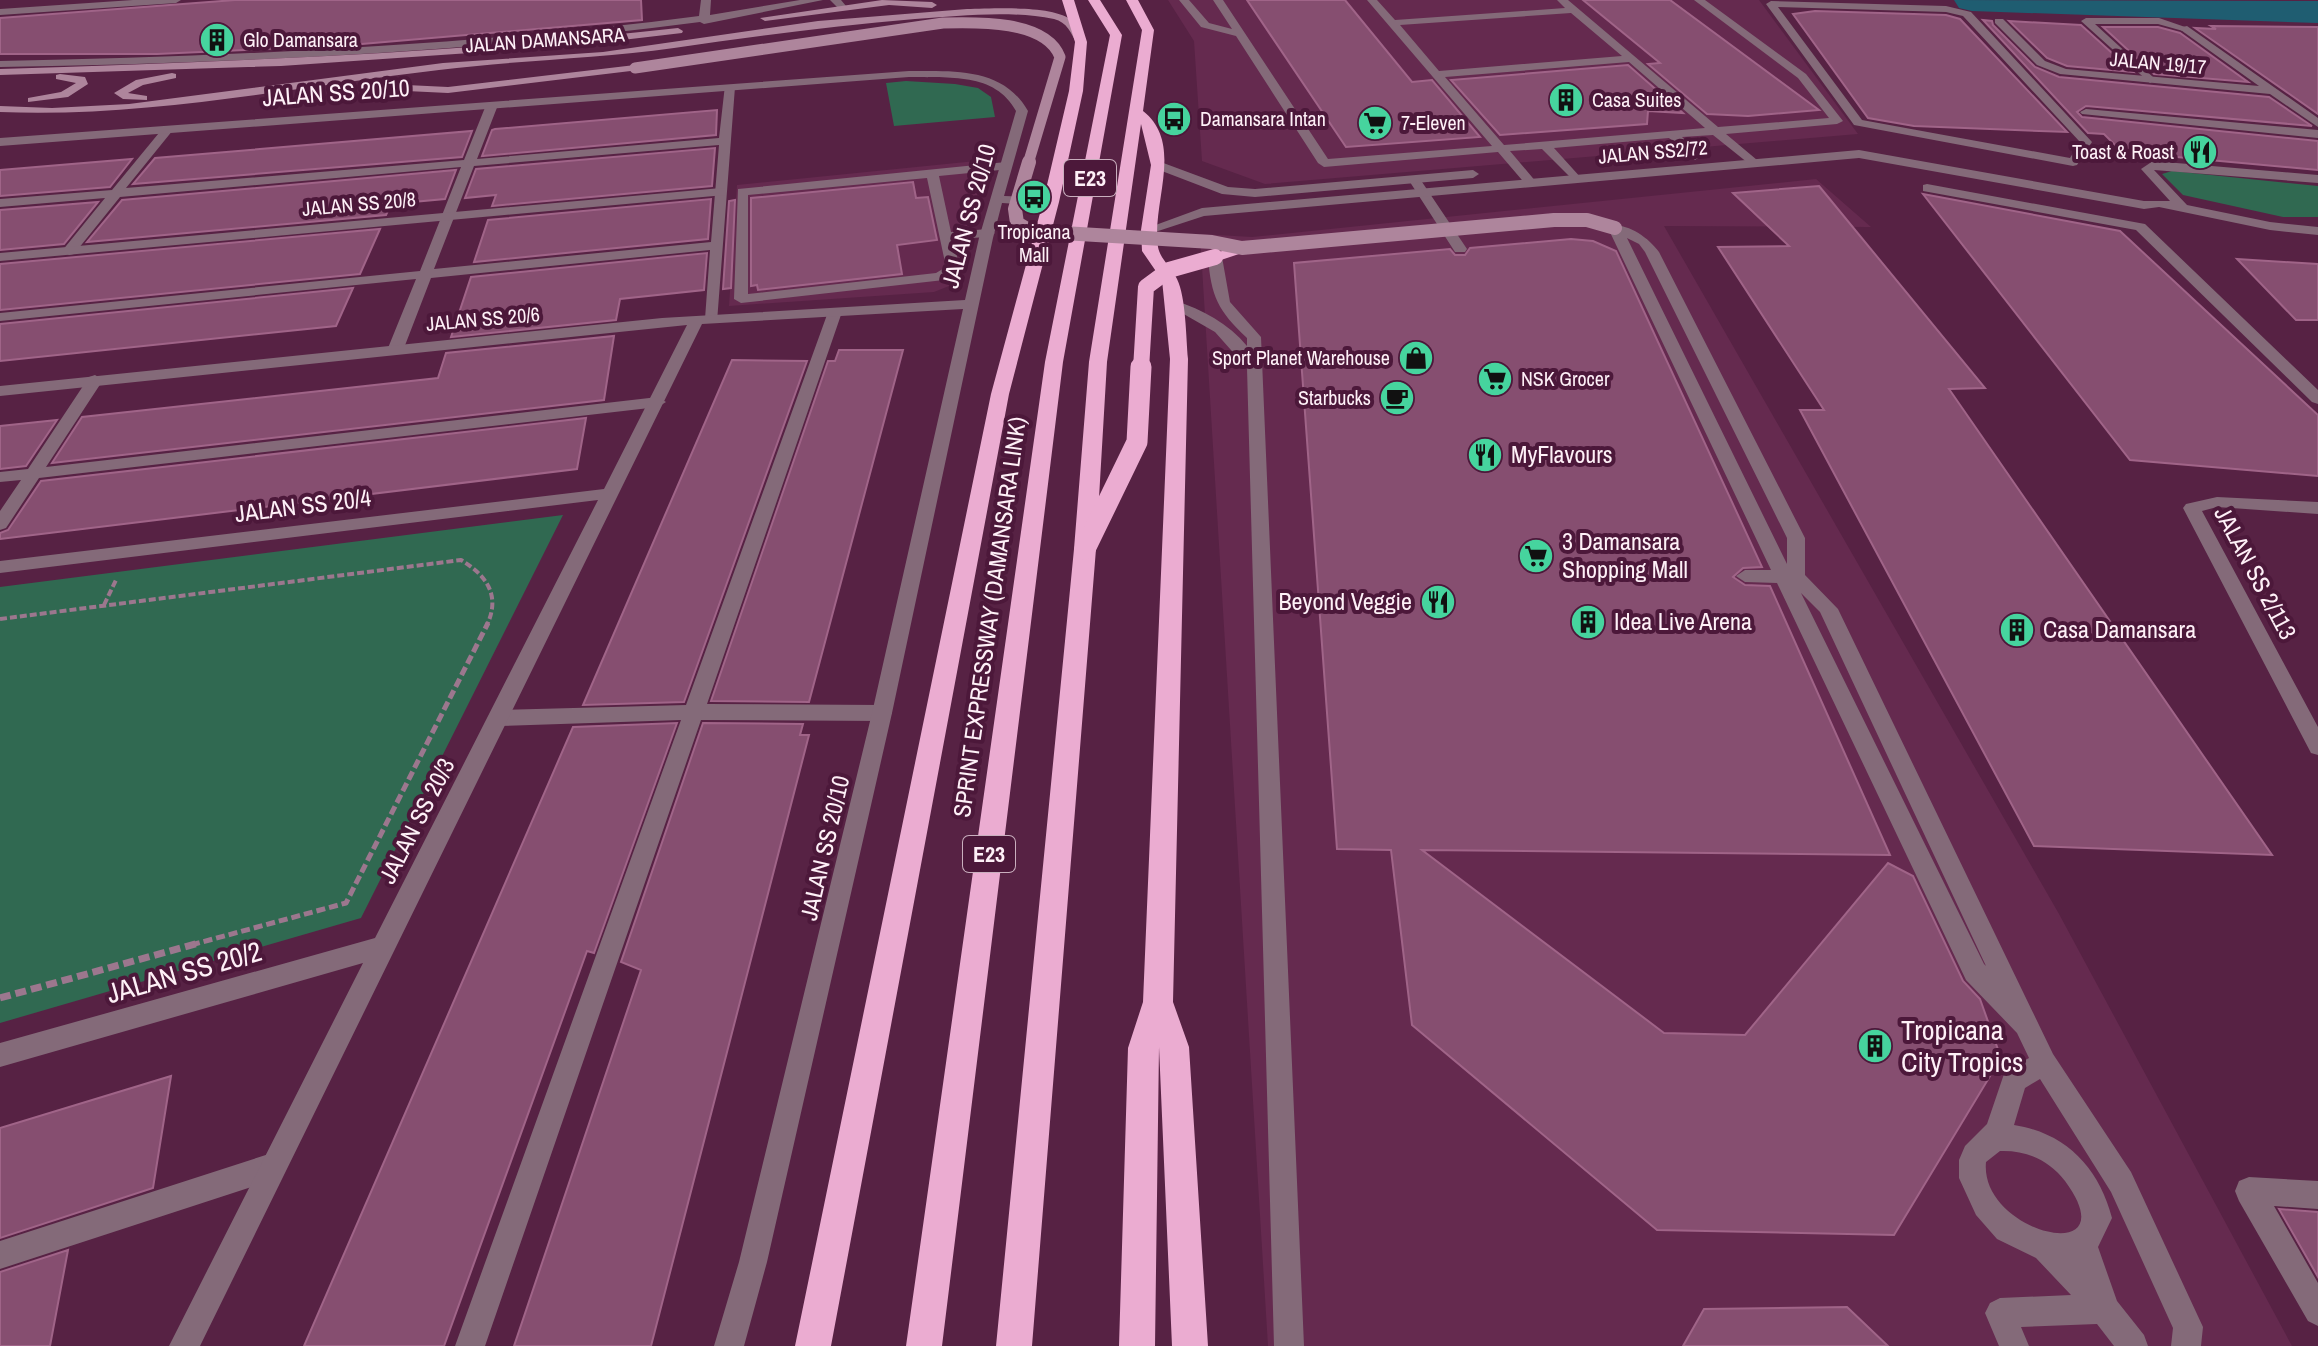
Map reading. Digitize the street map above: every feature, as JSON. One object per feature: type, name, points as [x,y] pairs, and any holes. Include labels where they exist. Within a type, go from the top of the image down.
[{"type":"highway","points":[[813,1346],[1000,394],[1051,202],[1076,91],[1081,42],[1068,0]]},
{"type":"highway","name":"SPRINT EXPRESSWAY (DAMANSARA LINK)","points":[[924,1346],[1054,362],[1116,35],[1094,0]]},
{"type":"highway","name":"E23","points":[[1014,1346],[1085,549],[1098,362],[1148,30],[1132,0]]},
{"type":"highway","points":[[1136,113],[1150,124],[1158,165],[1149,230],[1150,251],[1170,280],[1179,359],[1158,1002],[1143,1048],[1137,1346]]},
{"type":"highway","points":[[1085,549],[1137,442],[1146,287],[1157,276],[1178,265],[1242,248]]},
{"type":"highway","points":[[1158,1002],[1174,1047],[1190,1346]]},
{"type":"main road","name":"JALAN DAMANSARA","points":[[0,72],[281,63],[602,40],[838,3],[983,0]]},
{"type":"main road","points":[[818,24],[937,3]]},
{"type":"main road","name":"JALAN DAMANSARA","points":[[0,109],[86,110],[443,66],[603,55],[818,24],[967,12],[1017,12],[1060,17],[1071,24],[1081,42]]},
{"type":"main road","points":[[304,84],[431,91],[635,68],[943,23],[1006,24],[1041,35],[1055,44],[1060,57],[1015,209],[1017,223],[1030,231],[1212,242],[1242,248],[1554,220],[1587,220],[1615,228]]},
{"type":"main road","points":[[450,49],[443,66],[442,77],[447,81],[500,84]]},
{"type":"main road","points":[[223,95],[146,98],[120,93],[129,86],[158,78],[281,63]]},
{"type":"main road","points":[[0,78],[69,77],[81,79],[82,84],[64,95],[48,99],[0,101]]},
{"type":"street","points":[[0,12],[176,0]]},
{"type":"street","points":[[704,21],[706,0]]},
{"type":"street","points":[[0,64],[238,60],[599,33],[704,21],[818,0]]},
{"type":"street","points":[[1184,0],[1205,25],[1240,34]]},
{"type":"street","points":[[1218,0],[1324,163],[1673,130],[1715,131],[1837,121],[1802,76],[1699,0]]},
{"type":"street","points":[[1372,0],[1531,183]]},
{"type":"street","points":[[1562,0],[1753,163]]},
{"type":"street","points":[[1771,4],[1946,9],[1967,14],[2086,142],[2073,162],[1943,139],[1858,123],[1771,4]]},
{"type":"street","points":[[1392,23],[1573,10]]},
{"type":"street","name":"JALAN 19/17","points":[[1999,21],[2041,63],[2064,72],[2273,91]]},
{"type":"street","points":[[2150,80],[2086,21],[2159,21],[2183,28],[2318,123]]},
{"type":"street","points":[[1437,74],[1631,59]]},
{"type":"street","name":"JALAN SS 20/10","points":[[0,142],[909,74],[971,76],[999,85],[1016,95],[1022,111],[971,304],[882,713],[753,1262],[729,1346]]},
{"type":"street","points":[[704,320],[718,245],[729,87]]},
{"type":"street","points":[[396,348],[492,105]]},
{"type":"street","points":[[2086,112],[2318,134]]},
{"type":"street","points":[[2304,113],[2318,114]]},
{"type":"street","points":[[69,251],[167,130]]},
{"type":"street","points":[[1673,130],[1695,156]]},
{"type":"street","points":[[1943,139],[1949,165]]},
{"type":"street","points":[[0,203],[725,141]]},
{"type":"street","name":"JALAN SS2/72","points":[[1158,165],[1226,191],[1255,193],[1851,142],[2028,184],[2074,187]]},
{"type":"street","points":[[1544,144],[1576,179]]},
{"type":"street","name":"JALAN SS2/72","points":[[1149,230],[1202,212],[1859,154],[1949,165],[2074,187],[2144,205],[2159,203],[2270,226],[2318,231]]},
{"type":"street","points":[[2182,207],[2147,169],[2153,165],[2168,165],[2318,179]]},
{"type":"street","points":[[932,174],[953,269],[939,277],[741,299],[742,192],[1006,166]]},
{"type":"street","points":[[1414,179],[1460,249]]},
{"type":"street","points":[[2025,205],[2028,184]]},
{"type":"street","points":[[2074,187],[2075,215]]},
{"type":"street","points":[[1927,188],[2140,227],[2318,399]]},
{"type":"street","name":"JALAN SS 20/8","points":[[2,259],[721,192]]},
{"type":"street","points":[[997,199],[1051,202]]},
{"type":"street","points":[[1615,228],[1644,241],[1652,252],[1796,538],[1796,577]]},
{"type":"street","points":[[1615,228],[1975,972],[2029,1028]]},
{"type":"street","points":[[945,236],[988,233]]},
{"type":"street","points":[[0,317],[718,245]]},
{"type":"street","points":[[1215,257],[1218,296],[1228,313],[1254,337],[1289,1346]]},
{"type":"street","name":"JALAN SS 20/6","points":[[0,391],[396,348],[704,320],[971,304]]},
{"type":"street","points":[[1175,305],[1214,322],[1233,336],[1255,368]]},
{"type":"street","points":[[470,1346],[835,312]]},
{"type":"street","name":"JALAN SS 20/3","points":[[184,1346],[658,402],[704,320]]},
{"type":"street","points":[[0,524],[95,380]]},
{"type":"street","points":[[0,477],[658,402]]},
{"type":"street","name":"JALAN SS 20/4","points":[[0,567],[612,493]]},
{"type":"street","name":"JALAN SS 2/113","points":[[2318,508],[2217,502],[2192,508],[2318,747]]},
{"type":"street","points":[[1745,576],[1796,577],[1828,609],[2044,1063],[2121,1182],[2188,1327],[2186,1346]]},
{"type":"street","points":[[499,718],[695,712],[882,713]]},
{"type":"street","name":"JALAN SS 20/2","points":[[0,1055],[384,946]]},
{"type":"street","points":[[1994,1138],[2014,1080],[2044,1063]]},
{"type":"street","points":[[2046,1248],[2066,1249],[2083,1245],[2098,1219],[2094,1200],[2084,1182],[2060,1157],[2030,1140],[1994,1138],[1980,1147],[1973,1158],[1972,1174],[1977,1192],[2005,1227],[2046,1248],[2104,1309],[2133,1346]]},
{"type":"street","points":[[0,1255],[272,1167]]},
{"type":"street","points":[[2318,1195],[2249,1191],[2318,1311]]},
{"type":"street","points":[[2083,1245],[2104,1309]]},
{"type":"street","points":[[2014,1346],[2000,1313],[2104,1309]]},
{"type":"path","points":[[0,619],[461,560],[486,575],[493,590],[492,614],[346,903],[0,998]]},
{"type":"shaded area","points":[[1168,0],[1759,0],[1858,134],[1265,184],[1202,161],[1194,41]]},
{"type":"shaded area","points":[[986,160],[954,284],[934,292],[729,306],[737,185]]},
{"type":"shaded area","points":[[1816,179],[1871,227],[1664,226],[2059,914],[2292,1346],[1268,1346],[1200,234],[1252,237]]},
{"type":"green space","points":[[906,81],[978,88],[991,97],[995,117],[894,126],[886,83]]},
{"type":"green space","points":[[2172,171],[2318,186],[2318,217],[2283,217],[2183,195],[2162,174]]},
{"type":"green space","points":[[563,515],[361,918],[0,1023],[0,587]]},
{"type":"building","name":"Glo Damansara","points":[[235,0],[641,0],[642,20],[350,45],[157,54],[0,54],[0,18]]},
{"type":"building","points":[[1247,0],[1345,0],[1412,82],[1432,80],[1480,137],[1346,147]]},
{"type":"building","points":[[1583,0],[1670,0],[1819,110],[1748,116],[1707,114],[1648,64],[1660,63]]},
{"type":"building","points":[[1815,11],[1946,15],[1960,19],[2067,132],[1914,126],[1868,118],[1793,14]]},
{"type":"building","points":[[1983,20],[1992,21],[2035,67],[2059,77],[2269,97],[2312,126],[2086,106],[2077,112],[2082,117],[2318,141],[2318,170],[2122,152],[2104,134],[2088,133]]},
{"type":"building","points":[[2009,21],[2081,25],[2133,72],[2067,66],[2047,58]]},
{"type":"building","points":[[2211,26],[2318,27],[2318,114],[2195,28],[2216,29]]},
{"type":"building","points":[[2103,27],[2158,27],[2180,33],[2248,82],[2154,74]]},
{"type":"building","name":"Casa Suites","points":[[1628,65],[1683,113],[1648,111],[1647,124],[1500,135],[1451,80]]},
{"type":"building","points":[[717,110],[716,135],[482,156],[495,129]]},
{"type":"building","points":[[472,131],[462,157],[133,184],[155,158]]},
{"type":"building","points":[[715,148],[712,186],[492,206],[496,195],[465,198],[476,169]]},
{"type":"building","points":[[132,159],[110,187],[0,196],[0,170]]},
{"type":"building","points":[[456,170],[445,199],[391,204],[386,215],[87,242],[122,200]]},
{"type":"building","points":[[913,182],[916,198],[928,197],[937,240],[897,245],[902,274],[758,290],[757,285],[751,286],[751,198]]},
{"type":"building","name":"Casa Damansara","points":[[1819,186],[1985,388],[1949,389],[2272,855],[2034,846],[1800,410],[1824,410],[1718,247],[1789,246],[1733,193]]},
{"type":"building","points":[[1923,194],[2120,231],[2318,415],[2318,476],[2130,460]]},
{"type":"building","points":[[711,199],[708,239],[474,262],[488,220]]},
{"type":"building","points":[[735,200],[731,288],[723,289],[729,201]]},
{"type":"building","points":[[98,202],[64,244],[0,250],[0,210]]},
{"type":"building","points":[[380,229],[360,274],[0,310],[0,264]]},
{"type":"building","name":"3 Damansara Shopping Mall","points":[[1571,239],[1593,241],[1616,251],[1762,567],[1743,568],[1733,577],[1745,585],[1770,586],[1890,855],[1422,850],[1664,1033],[1745,1035],[1888,863],[1913,876],[1963,981],[1980,999],[2001,1058],[1894,1235],[1657,1230],[1412,1025],[1391,850],[1337,849],[1294,263],[1450,249],[1455,255],[1465,255],[1470,248]]},
{"type":"building","points":[[707,253],[704,290],[620,299],[616,320],[451,337],[471,277]]},
{"type":"building","points":[[2237,259],[2318,264],[2318,320],[2296,320]]},
{"type":"building","points":[[353,288],[336,326],[0,361],[0,324]]},
{"type":"building","points":[[614,336],[604,400],[52,463],[82,417],[438,378],[446,353]]},
{"type":"building","points":[[839,350],[903,350],[809,702],[711,701],[828,361],[835,361]]},
{"type":"building","points":[[732,360],[807,361],[684,702],[583,705]]},
{"type":"building","points":[[586,418],[577,469],[0,539],[0,533],[8,530],[41,481]]},
{"type":"building","points":[[57,420],[26,466],[0,469],[0,426]]},
{"type":"building","points":[[677,723],[594,953],[587,951],[444,1346],[304,1346],[573,727]]},
{"type":"building","points":[[703,723],[803,724],[800,735],[809,735],[651,1346],[514,1346],[641,970],[621,962]]},
{"type":"building","points":[[171,1076],[153,1188],[0,1238],[0,1128]]},
{"type":"building","points":[[2279,1209],[2318,1212],[2318,1277]]},
{"type":"building","points":[[68,1250],[50,1346],[0,1346],[0,1272]]},
{"type":"building","points":[[1847,1307],[1888,1346],[1683,1346],[1704,1309]]},
{"type":"waterway","points":[[1972,0],[2318,12]]},
{"type":"place","name":"Glo Damansara","points":[[217,40]]},
{"type":"place","name":"Casa Suites","points":[[1566,100]]},
{"type":"place","name":"Damansara Intan","points":[[1174,119]]},
{"type":"place","name":"7-Eleven","points":[[1375,123]]},
{"type":"place","name":"Toast & Roast","points":[[2200,152]]},
{"type":"place","name":"Tropicana Mall","points":[[1034,197]]},
{"type":"place","name":"Sport Planet Warehouse","points":[[1416,358]]},
{"type":"place","name":"NSK Grocer","points":[[1495,379]]},
{"type":"place","name":"Starbucks","points":[[1397,398]]},
{"type":"place","name":"MyFlavours","points":[[1485,455]]},
{"type":"place","name":"3 Damansara Shopping Mall","points":[[1536,556]]},
{"type":"place","name":"Beyond Veggie","points":[[1438,602]]},
{"type":"place","name":"Idea Live Arena","points":[[1588,622]]},
{"type":"place","name":"Casa Damansara","points":[[2017,630]]},
{"type":"place","name":"Tropicana City Tropics","points":[[1875,1046]]}]
